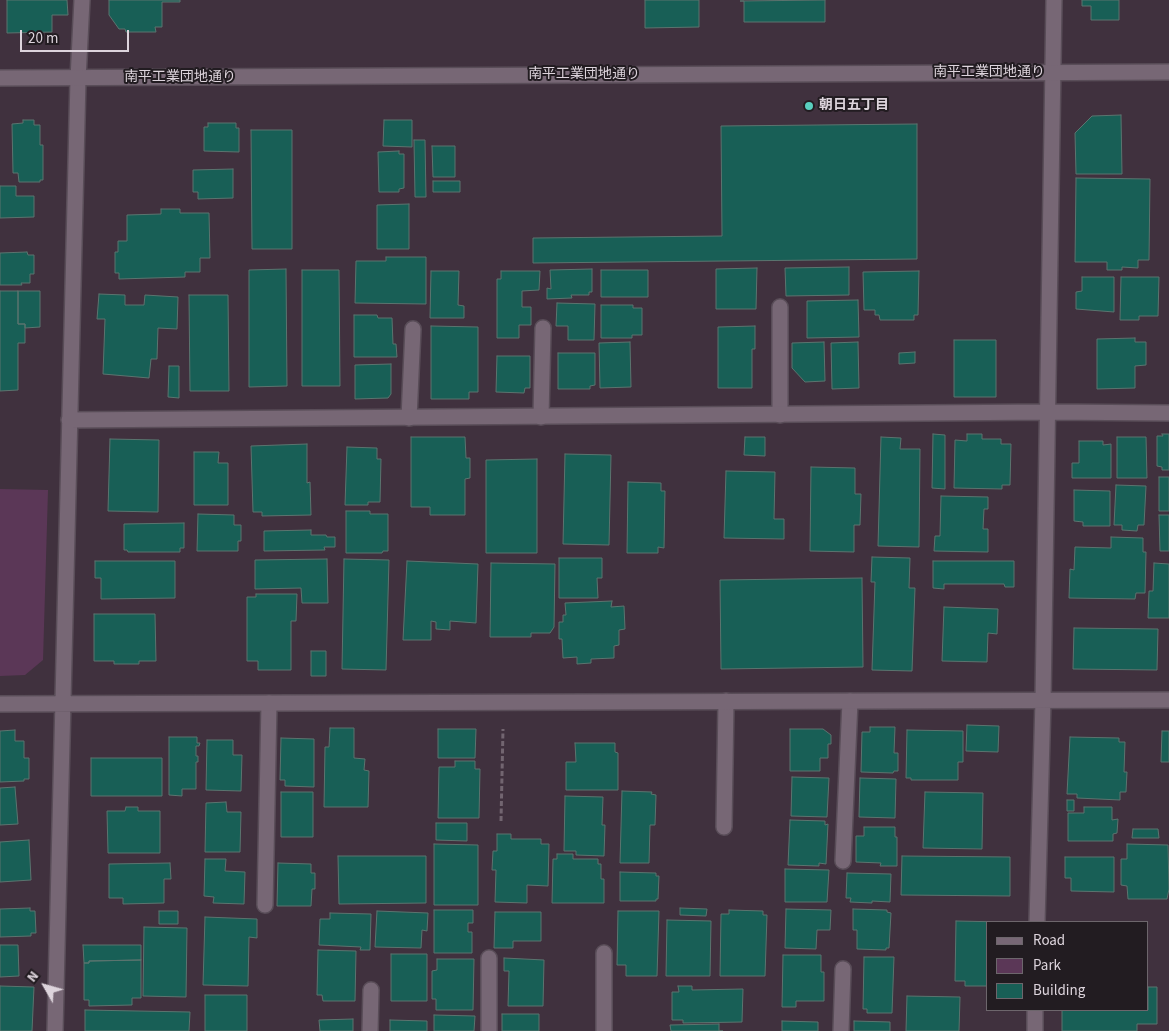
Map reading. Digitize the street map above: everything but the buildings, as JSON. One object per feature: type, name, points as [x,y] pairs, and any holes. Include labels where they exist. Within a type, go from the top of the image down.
[{"type":"street","points":[[55,1031],[78,79],[82,0]]},
{"type":"street","points":[[1037,921],[1043,700],[1054,0]]},
{"type":"street","name":"南平工業団地通り","points":[[0,78],[1169,72]]},
{"type":"street","points":[[780,307],[780,415]]},
{"type":"street","points":[[541,417],[543,328]]},
{"type":"street","points":[[409,418],[412,329]]},
{"type":"street","points":[[70,420],[1048,412],[1169,413]]},
{"type":"street","points":[[0,704],[1169,700]]},
{"type":"street","points":[[724,827],[726,701]]},
{"type":"street","points":[[843,861],[850,701]]},
{"type":"street","points":[[265,905],[269,703]]},
{"type":"street","points":[[604,953],[604,1031]]},
{"type":"street","points":[[488,1031],[489,958]]},
{"type":"street","points":[[841,1031],[843,969]]},
{"type":"street","points":[[370,1031],[371,990]]},
{"type":"street","points":[[1034,1031],[1035,1011]]},
{"type":"path","points":[[501,821],[504,702]]},
{"type":"green space","points":[[0,489],[48,490],[43,660],[25,675],[0,676]]},
{"type":"place","name":"朝日五丁目","points":[[809,106]]}]
